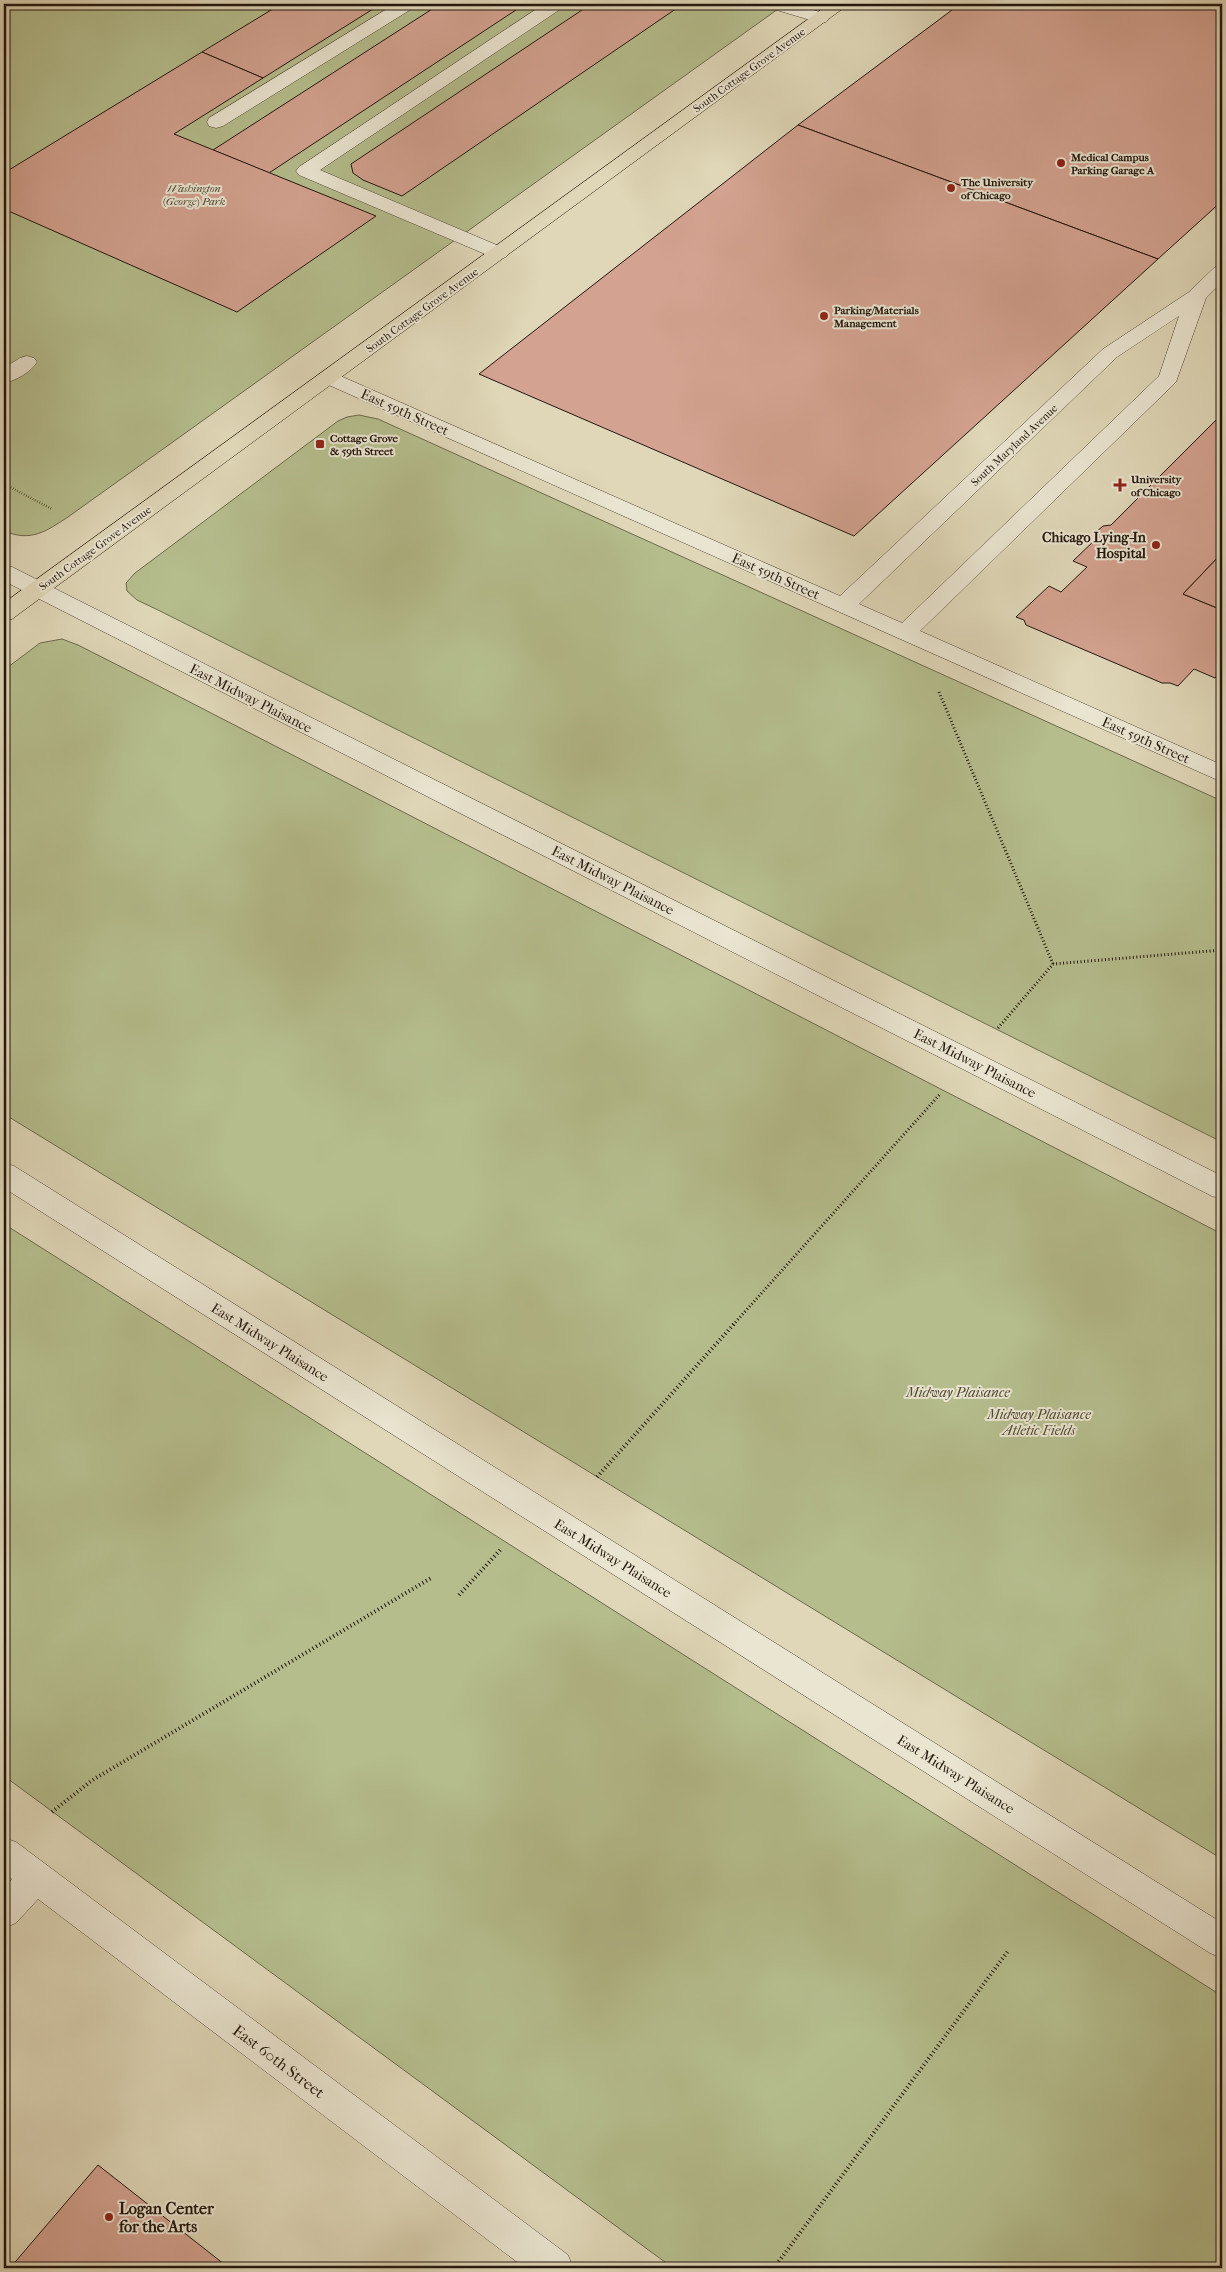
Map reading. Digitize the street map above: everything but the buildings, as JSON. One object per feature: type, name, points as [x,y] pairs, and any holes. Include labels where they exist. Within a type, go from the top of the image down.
[{"type":"main road","name":"South Cottage Grove Avenue","points":[[4,614],[840,4]]},
{"type":"street","points":[[216,122],[407,4]]},
{"type":"street","points":[[499,253],[306,171],[556,4]]},
{"type":"street","points":[[776,4],[820,18]]},
{"type":"street","name":"South Maryland Avenue","points":[[842,606],[1110,353],[1196,296],[1222,271]]},
{"type":"street","name":"South Maryland Avenue","points":[[905,633],[1169,378],[1196,296]]},
{"type":"street","points":[[4,377],[27,362]]},
{"type":"street","name":"East 59th Street","points":[[329,378],[1222,774]]},
{"type":"street","name":"East Midway Plaisance","points":[[4,572],[1222,1188]]},
{"type":"street","name":"East Midway Plaisance","points":[[4,1174],[1222,1942]]},
{"type":"street","name":"East 60th Street","points":[[4,1853],[555,2268]]},
{"type":"street","points":[[4,1912],[36,1877]]},
{"type":"path","points":[[4,484],[52,510]]},
{"type":"path","points":[[938,688],[1053,964]]},
{"type":"path","points":[[996,1030],[1053,964],[1222,950]]},
{"type":"path","points":[[597,1476],[943,1090]]},
{"type":"path","points":[[459,1595],[502,1548]]},
{"type":"path","points":[[52,1812],[91,1781],[432,1578]]},
{"type":"path","points":[[774,2268],[1008,1951]]},
{"type":"green space","name":"Washington (George) Park","points":[[4,4],[785,4],[68,517],[38,534],[22,536],[4,531]]},
{"type":"green space","points":[[359,415],[378,419],[1222,801],[1222,1142],[137,600],[127,591],[126,583],[135,573],[338,421]]},
{"type":"green space","name":"Midway Plaisance","points":[[62,639],[78,645],[149,681],[1222,1234],[1222,1859],[4,1114],[4,670],[40,643]]},
{"type":"green space","points":[[4,1224],[1222,1996],[1222,2268],[673,2268],[4,1776]]},
{"type":"place","name":"Medical Campus Parking Garage A","points":[[1061,163]]},
{"type":"place","name":"The University of Chicago","points":[[951,188]]},
{"type":"place","name":"Parking/Materials Management","points":[[824,316]]},
{"type":"place","name":"Cottage Grove & 59th Street","points":[[320,444]]},
{"type":"place","name":"University of Chicago","points":[[1120,485]]},
{"type":"place","name":"Chicago Lying-In Hospital","points":[[1156,545]]},
{"type":"place","name":"Logan Center for the Arts","points":[[109,2217]]},
{"type":"park label","name":"Midway Plaisance Atletic Fields","points":[[1039,1422]]}]
